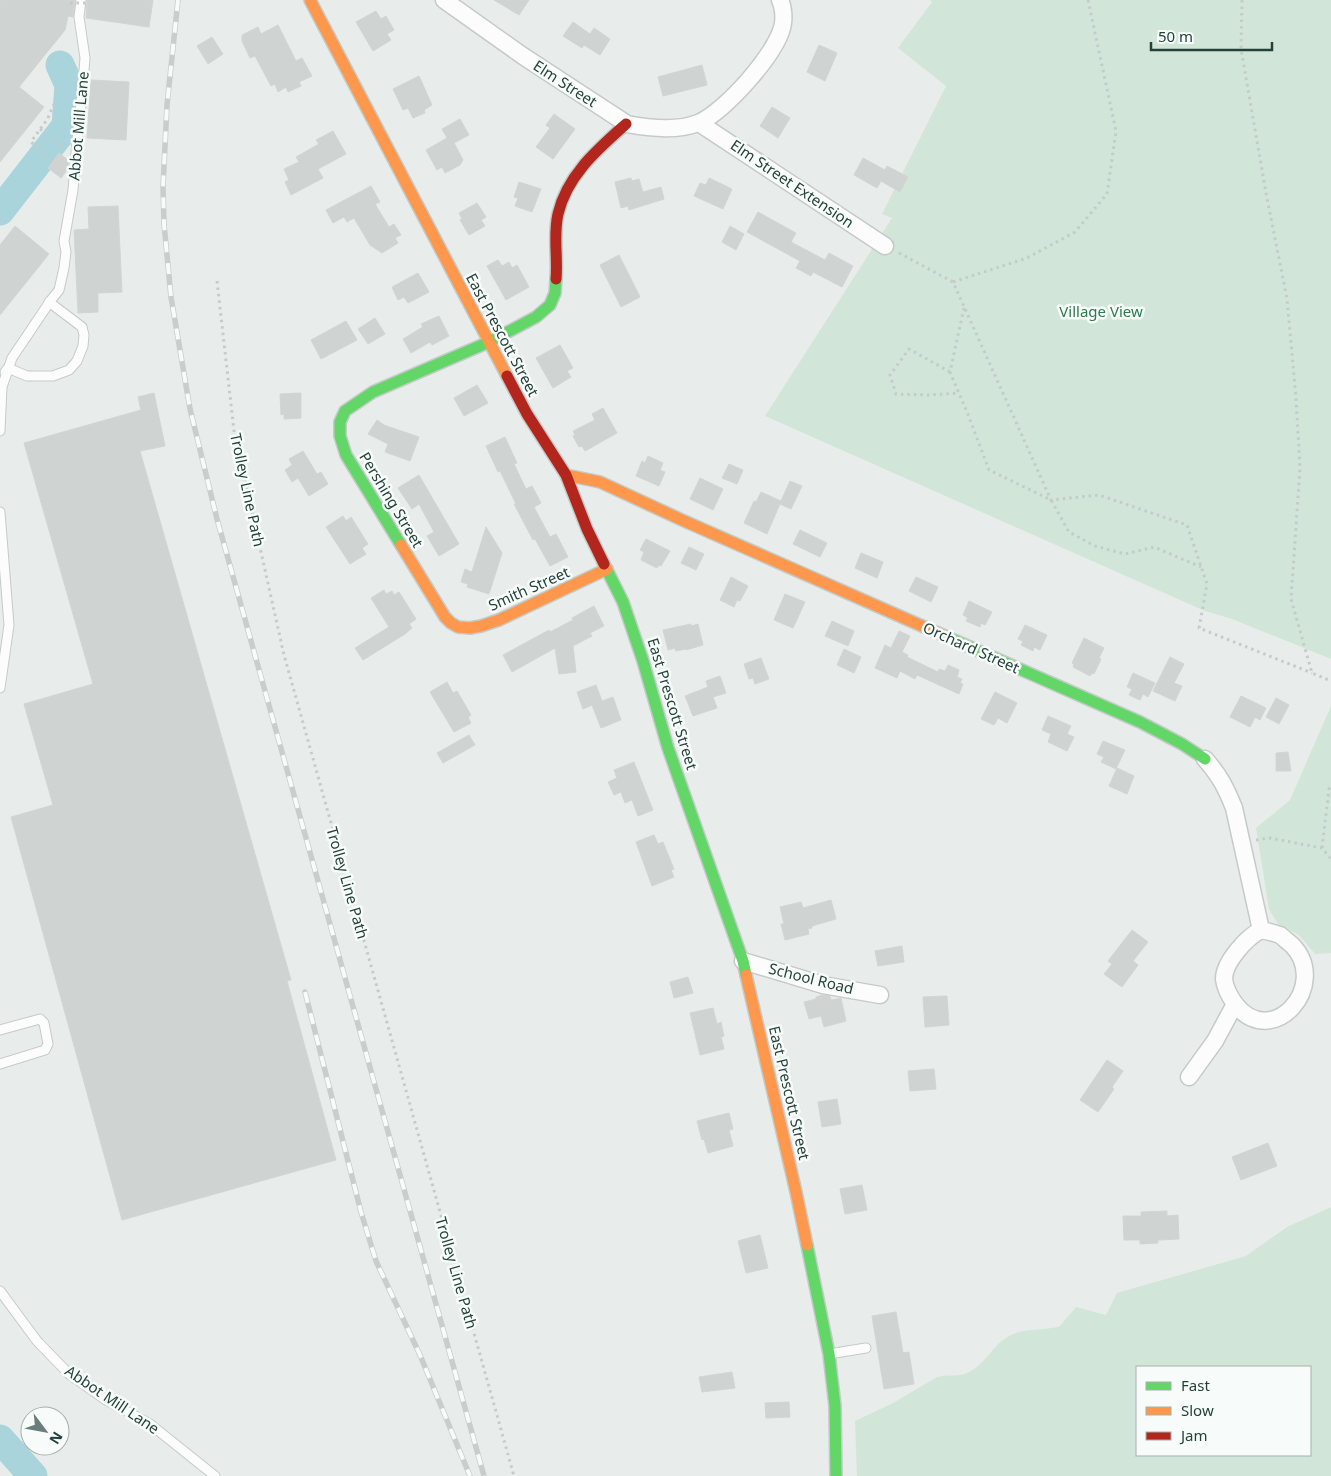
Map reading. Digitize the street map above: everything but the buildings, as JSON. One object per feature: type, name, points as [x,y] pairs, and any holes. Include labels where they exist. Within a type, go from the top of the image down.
[{"type":"main road","name":"East Prescott Street","points":[[310,0],[527,414],[566,475],[587,529],[623,602],[632,627],[668,748],[743,961],[796,1192],[829,1354],[835,1406],[836,1476]]},
{"type":"main road","name":"Pershing Street","points":[[461,626],[452,624],[441,612],[346,455],[340,436],[340,422],[345,411],[373,392],[489,342],[536,317],[550,305],[555,293],[558,270],[556,233],[558,214],[565,194],[578,171],[626,124]]},
{"type":"main road","name":"Orchard Street","points":[[566,475],[600,482],[1140,722],[1169,736],[1206,759]]},
{"type":"main road","name":"Smith Street","points":[[461,626],[469,629],[499,620],[607,569]]},
{"type":"street","name":"Elm Street","points":[[444,0],[523,56],[626,124],[644,128],[664,128],[699,123]]},
{"type":"street","points":[[699,123],[716,112],[740,89],[760,66],[774,45],[783,24],[780,0]]},
{"type":"street","name":"Elm Street Extension","points":[[699,123],[885,246]]},
{"type":"street","name":"Orchard Street","points":[[1206,759],[1218,774],[1234,808],[1261,930]]},
{"type":"street","points":[[1261,930],[1280,936],[1300,951],[1311,970],[1309,989],[1299,1006],[1286,1016],[1269,1021],[1255,1020],[1239,1009],[1229,996],[1224,978],[1231,959],[1252,935],[1261,930]]},
{"type":"street","name":"School Road","points":[[743,961],[824,985],[880,996]]},
{"type":"street","points":[[1189,1077],[1215,1041],[1235,1004]]},
{"type":"lane","name":"Abbot Mill Lane","points":[[8,368],[12,358],[59,290],[66,252],[64,241],[73,190],[84,67],[79,17],[84,1]]},
{"type":"lane","points":[[8,368],[27,376],[53,376],[69,370],[77,361],[84,334],[82,327],[49,302]]},
{"type":"lane","points":[[0,379],[8,368]]},
{"type":"lane","points":[[1,428],[2,388],[8,368]]},
{"type":"lane","points":[[0,512],[9,625],[0,688]]},
{"type":"lane","points":[[0,1030],[40,1019],[44,1023],[48,1044],[45,1050],[0,1064]]},
{"type":"lane","name":"Abbot Mill Lane","points":[[0,1292],[37,1342],[70,1374],[106,1400],[150,1424],[215,1476]]},
{"type":"lane","points":[[829,1354],[866,1348]]},
{"type":"path","points":[[954,282],[1027,258],[1075,232],[1107,194],[1116,132],[1088,0]]},
{"type":"path","points":[[1242,0],[1241,49],[1287,299],[1300,468],[1291,599],[1312,673]]},
{"type":"path","points":[[70,3],[84,1]]},
{"type":"path","points":[[53,161],[31,142],[48,118],[54,104]]},
{"type":"path","points":[[40,129],[69,152]]},
{"type":"path","points":[[885,246],[954,282],[1051,500],[1068,532],[1095,546],[1125,554],[1154,547],[1201,567]]},
{"type":"path","name":"Trolley Line Path","points":[[217,281],[234,431],[284,655],[514,1476]]},
{"type":"path","points":[[964,307],[950,372],[989,470],[1051,500],[1099,495],[1187,524],[1207,584],[1199,628],[1331,681]]},
{"type":"path","points":[[950,372],[909,349],[890,375],[896,394],[959,394]]},
{"type":"path","points":[[1322,848],[1329,789],[1331,786]]},
{"type":"path","points":[[1242,842],[1270,838],[1322,848],[1331,859]]},
{"type":"green space","name":"Village View","points":[[930,0],[1331,0],[1331,659],[1232,619],[1205,611],[765,416],[892,218],[882,214],[946,86],[898,48],[932,2]]},
{"type":"green space","points":[[1331,706],[1331,953],[1315,954],[1299,935],[1278,924],[1269,909],[1256,828],[1290,800]]},
{"type":"green space","points":[[1331,1207],[1331,1476],[857,1476],[855,1421],[893,1403],[937,1377],[964,1374],[973,1370],[999,1343],[1011,1335],[1022,1331],[1060,1326],[1076,1307],[1106,1315],[1117,1293],[1246,1256],[1287,1227]]},
{"type":"waterway","points":[[0,211],[66,126],[69,85],[60,65]]},
{"type":"waterway","points":[[0,1439],[33,1476]]},
{"type":"railway","points":[[178,0],[167,105],[163,187],[164,224],[171,297],[190,409],[217,519],[484,1476]]},
{"type":"railway","points":[[305,992],[361,1212],[376,1261],[420,1355],[470,1476]]},
{"type":"traffic: fast","points":[[401,545],[346,455],[340,436],[340,422],[345,411],[373,392],[489,342],[536,317],[550,305],[555,293],[556,279]]},
{"type":"traffic: fast","points":[[604,564],[623,602],[643,661],[668,748],[743,961],[746,975]]},
{"type":"traffic: fast","points":[[947,637],[1140,722],[1182,744],[1205,759]]},
{"type":"traffic: fast","points":[[807,1245],[829,1354],[835,1406],[836,1476]]},
{"type":"traffic: slow","points":[[310,0],[507,376]]},
{"type":"traffic: slow","points":[[566,475],[600,482],[947,637]]},
{"type":"traffic: slow","points":[[401,545],[445,617],[458,627],[470,628],[499,620],[607,569]]},
{"type":"traffic: slow","points":[[746,975],[807,1245]]},
{"type":"traffic: jam","points":[[556,279],[556,230],[562,200],[568,187],[585,164],[626,124]]},
{"type":"traffic: jam","points":[[507,376],[527,414],[566,475],[587,529],[604,564]]}]
